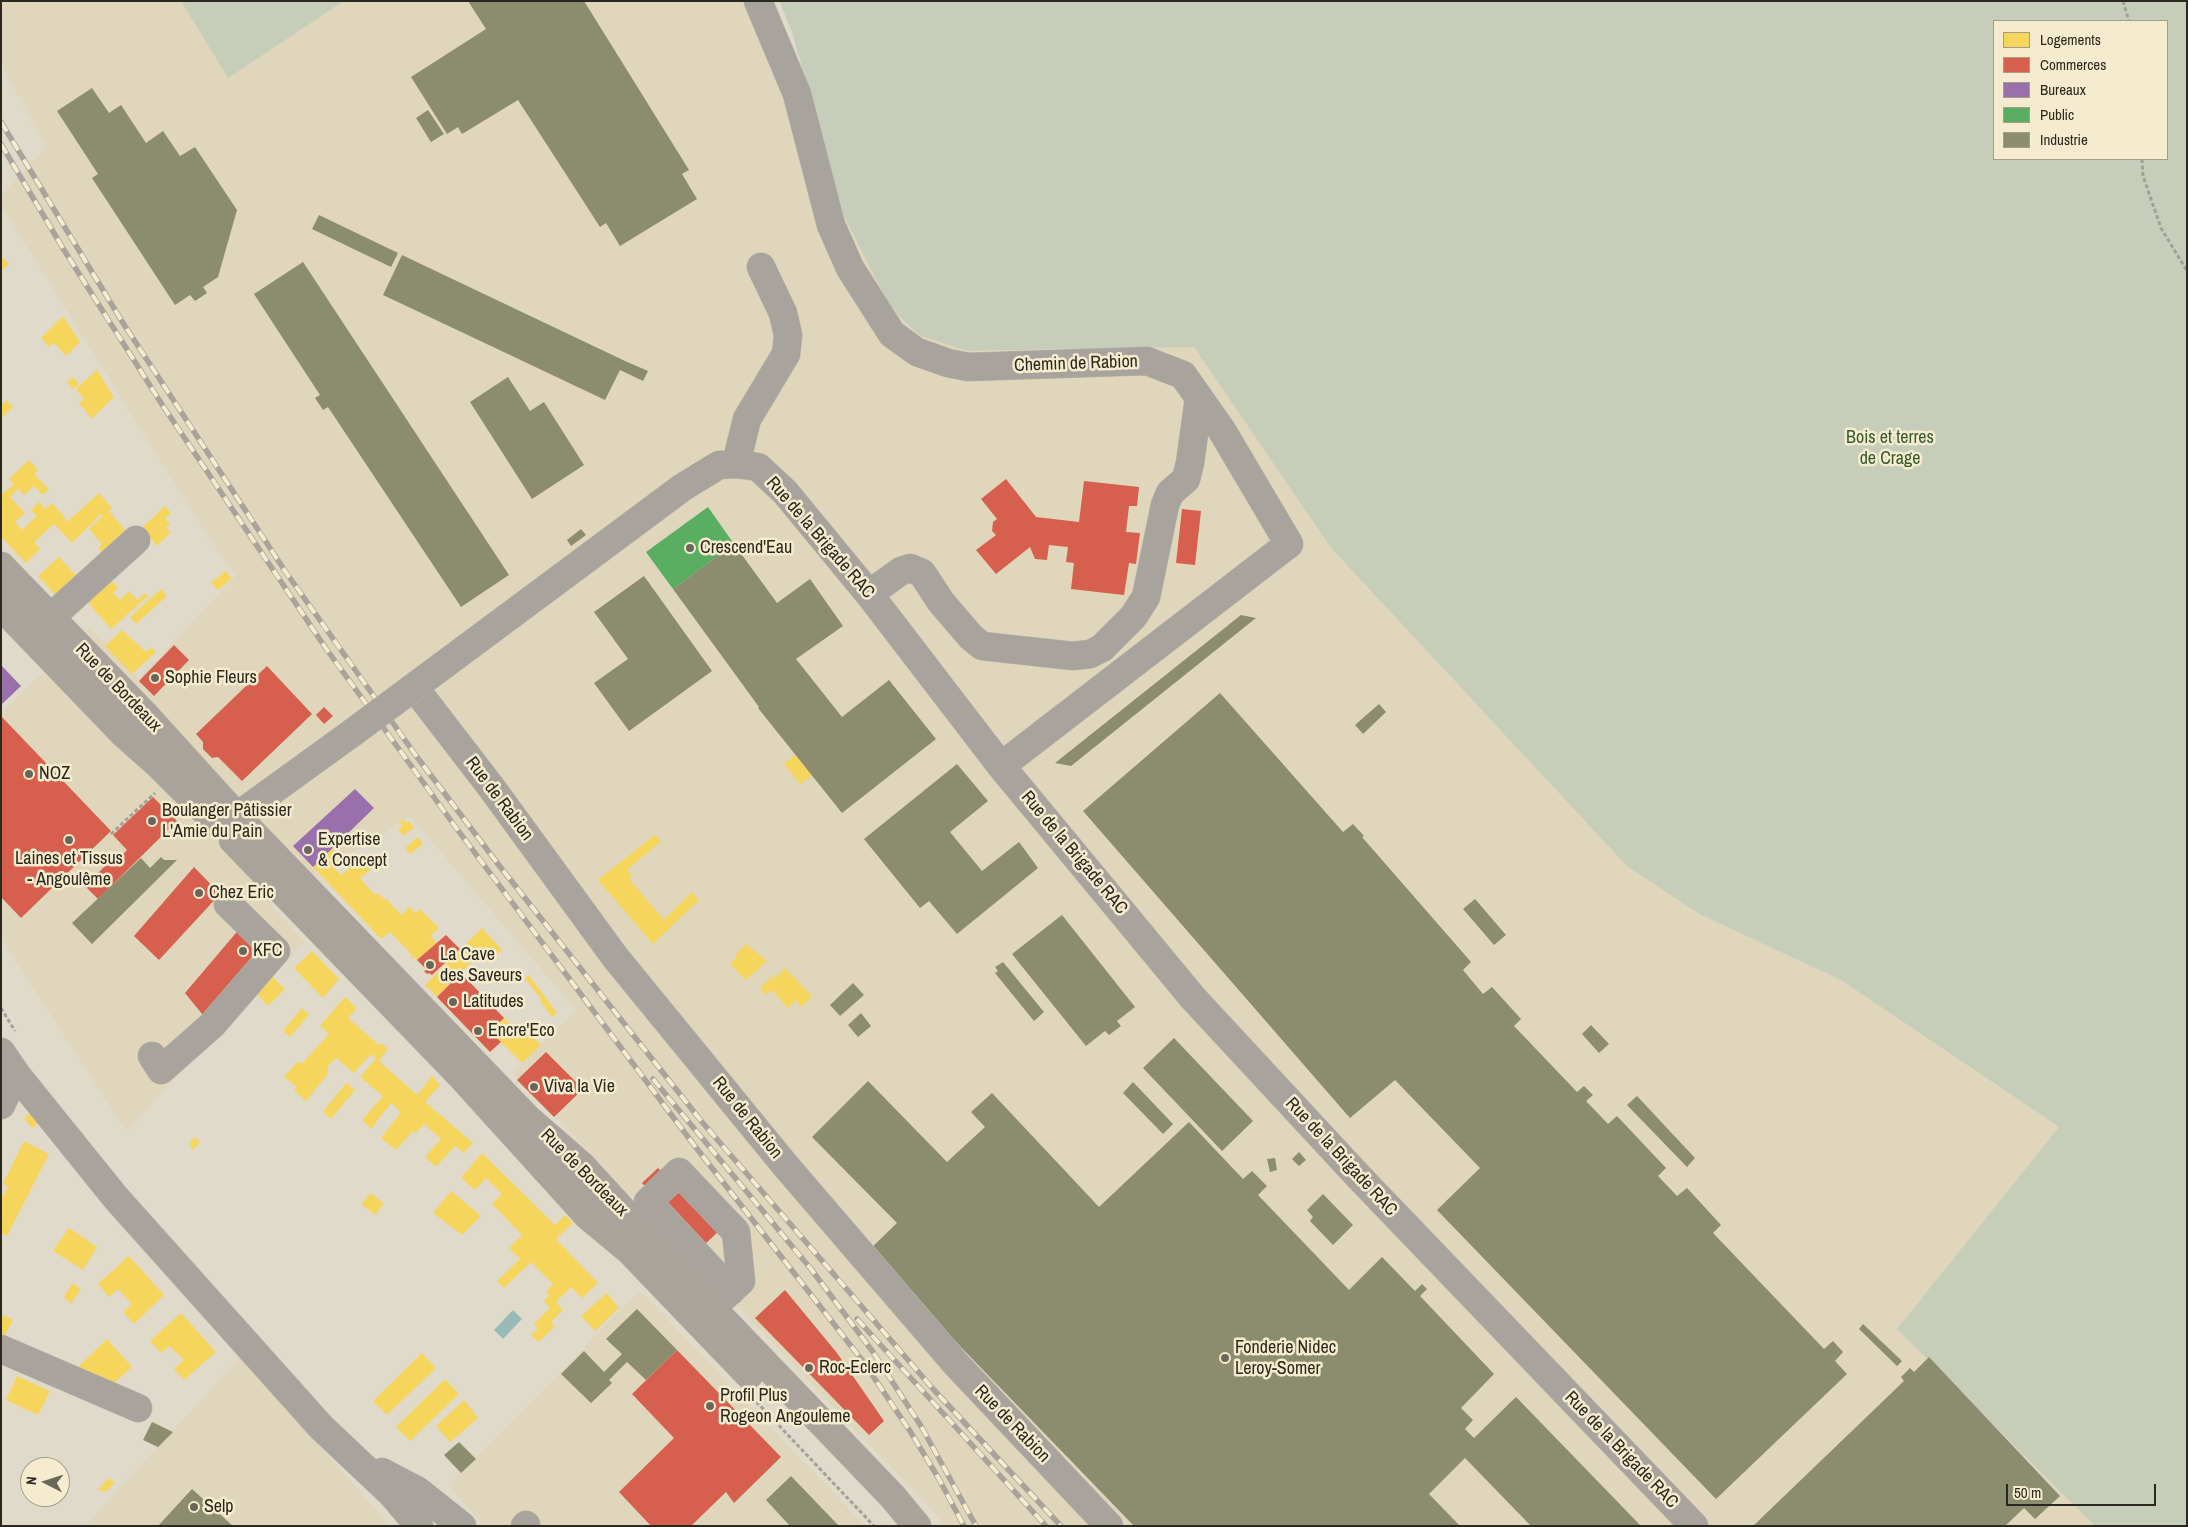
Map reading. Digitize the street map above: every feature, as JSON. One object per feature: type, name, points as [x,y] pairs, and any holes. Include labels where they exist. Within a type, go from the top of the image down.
[{"type":"main road","name":"Rue de Bordeaux","points":[[1,566],[50,618],[166,761],[359,942],[528,1119],[540,1145],[588,1216],[629,1250],[894,1526]]},
{"type":"main road","name":"Rue de Bordeaux","points":[[1,606],[124,734],[166,761]]},
{"type":"main road","name":"Rue de Bordeaux","points":[[234,823],[462,1077],[540,1145],[582,1166],[638,1209],[638,1231],[721,1300],[917,1526]]},
{"type":"street","name":"Chemin de Rabion","points":[[758,1],[797,94],[832,225],[850,268],[892,334],[917,352],[948,363],[968,367],[1147,361],[1183,375],[1221,429],[1290,544],[1001,766]]},
{"type":"street","points":[[736,464],[747,419],[786,354],[788,335],[783,314],[761,267]]},
{"type":"street","points":[[869,594],[901,571],[910,568],[922,573],[941,602],[971,637],[982,646],[1073,656],[1090,654],[1102,648],[1133,617],[1146,598],[1165,505],[1170,493],[1186,479],[1199,398]]},
{"type":"street","name":"Rue de la Brigade RAC","points":[[234,823],[683,486],[719,466],[736,464],[758,468],[785,492],[869,594],[1001,766],[1193,998],[1359,1177],[1694,1526]]},
{"type":"street","points":[[50,618],[136,540]]},
{"type":"street","points":[[1,586],[166,761]]},
{"type":"street","name":"Rue de Rabion","points":[[414,687],[491,787],[615,957],[786,1165],[956,1364],[1109,1526]]},
{"type":"street","points":[[152,1056],[161,1070],[212,1025],[276,951],[228,904]]},
{"type":"street","points":[[359,942],[369,966],[397,996],[908,1526]]},
{"type":"street","points":[[1,1105],[11,1054]]},
{"type":"street","points":[[11,1054],[116,1198],[321,1427],[356,1458],[405,1493],[462,1526]]},
{"type":"street","points":[[638,1209],[679,1172],[736,1232],[741,1281],[721,1300]]},
{"type":"street","points":[[1,1349],[138,1408]]},
{"type":"street","points":[[405,1493],[419,1526]]},
{"type":"path","points":[[2123,1],[2129,20]]},
{"type":"path","points":[[2142,160],[2144,176],[2161,228],[2187,271]]},
{"type":"path","points":[[111,834],[158,791],[166,761]]},
{"type":"path","points":[[1,1008],[11,1054]]},
{"type":"shaded area","points":[[1,1],[181,1],[228,78],[344,1],[776,1],[844,216],[967,351],[1194,347],[1331,548],[1501,731],[1700,915],[1841,980],[2060,1128],[1897,1329],[2095,1526],[944,1526],[937,1515],[513,1072],[576,1010],[410,816],[317,876],[269,904],[305,942],[126,1131],[1,938],[1,713],[90,628],[139,678],[236,576],[206,534],[1,205],[1,196],[46,147],[1,63]]},
{"type":"shaded area","points":[[640,1291],[865,1526],[484,1526],[449,1485]]},
{"type":"shaded area","points":[[241,1357],[390,1526],[85,1526]]},
{"type":"green space","points":[[181,1],[344,1],[228,78]]},
{"type":"green space","name":"Bois et terres de Crage","points":[[779,1],[2187,1],[2187,1526],[2095,1526],[1897,1329],[2059,1127],[1841,980],[1701,915],[1627,866],[1331,548],[1194,347],[967,351],[919,335],[898,315],[884,295],[844,216],[792,32]]},
{"type":"water","points":[[513,1310],[522,1319],[503,1339],[494,1330]]},
{"type":"building: Logements","points":[[1,256],[9,264],[1,271]]},
{"type":"building: Logements","points":[[63,316],[80,342],[66,356],[55,344],[49,347],[41,338]]},
{"type":"building: Logements","points":[[97,370],[114,397],[92,419],[79,403],[84,399],[76,389]]},
{"type":"building: Logements","points":[[73,377],[79,384],[73,389],[67,382]]},
{"type":"building: Logements","points":[[6,400],[13,407],[1,418],[1,405]]},
{"type":"building: Logements","points":[[29,460],[38,470],[34,474],[49,489],[43,495],[34,486],[24,495],[18,489],[10,497],[25,513],[15,522],[22,530],[37,516],[31,510],[39,502],[45,509],[52,503],[67,522],[99,493],[112,508],[109,511],[131,537],[107,559],[98,548],[102,544],[89,529],[103,516],[101,514],[72,543],[54,524],[34,542],[40,549],[26,563],[1,537],[1,495],[14,484],[9,479]]},
{"type":"building: Logements","points":[[165,506],[171,513],[165,519],[170,524],[166,528],[171,532],[157,546],[142,528]]},
{"type":"building: Logements","points":[[59,557],[81,581],[61,601],[38,576]]},
{"type":"building: Logements","points":[[225,571],[232,578],[218,590],[211,583]]},
{"type":"building: Logements","points":[[108,577],[118,588],[113,593],[120,600],[129,591],[137,600],[145,593],[148,596],[111,629],[85,599]]},
{"type":"building: Logements","points":[[161,589],[167,596],[136,624],[130,617]]},
{"type":"building: Logements","points":[[122,630],[146,652],[151,647],[156,652],[132,674],[105,646]]},
{"type":"building: Logements","points":[[795,755],[812,775],[800,784],[784,764]]},
{"type":"building: Logements","points":[[403,819],[406,823],[409,821],[414,828],[403,836],[398,829],[402,826],[400,822]]},
{"type":"building: Logements","points":[[655,835],[661,841],[627,870],[632,876],[629,879],[664,920],[692,892],[699,900],[653,944],[598,880]]},
{"type":"building: Logements","points":[[418,837],[423,844],[410,854],[405,848]]},
{"type":"building: Logements","points":[[332,849],[341,857],[345,855],[349,860],[334,868],[341,875],[362,859],[370,870],[360,878],[375,895],[378,893],[385,900],[387,899],[401,915],[410,907],[415,913],[420,909],[439,928],[430,936],[437,943],[417,960],[415,957],[413,959],[411,957],[412,955],[390,932],[381,939],[313,867]]},
{"type":"building: Logements","points":[[482,928],[502,950],[488,963],[479,954],[437,997],[425,985]]},
{"type":"building: Logements","points":[[746,944],[767,961],[746,980],[730,964],[737,957],[735,955]]},
{"type":"building: Logements","points":[[312,951],[339,979],[323,998],[294,968]]},
{"type":"building: Logements","points":[[785,968],[812,996],[802,1007],[796,1000],[788,1008],[772,990],[766,995],[760,988],[773,976],[775,978]]},
{"type":"building: Logements","points":[[529,975],[557,1013],[552,1017],[539,999],[541,998],[525,979]]},
{"type":"building: Logements","points":[[273,977],[285,989],[268,1006],[257,994]]},
{"type":"building: Logements","points":[[345,997],[357,1008],[348,1018],[379,1045],[381,1043],[388,1049],[379,1061],[417,1095],[432,1076],[440,1085],[425,1102],[473,1143],[464,1153],[455,1146],[436,1167],[425,1157],[441,1139],[424,1124],[416,1133],[413,1131],[396,1150],[381,1138],[401,1112],[391,1103],[371,1129],[362,1120],[383,1096],[360,1077],[376,1058],[371,1054],[354,1073],[336,1058],[328,1066],[327,1075],[306,1101],[294,1090],[297,1087],[284,1077],[298,1061],[302,1064],[329,1034],[320,1026]]},
{"type":"building: Logements","points":[[302,1008],[309,1015],[290,1037],[283,1031]]},
{"type":"building: Logements","points":[[504,1018],[512,1026],[517,1022],[541,1045],[522,1063],[490,1031]]},
{"type":"building: Logements","points":[[346,1083],[355,1090],[331,1119],[323,1112]]},
{"type":"building: Logements","points":[[31,1112],[39,1123],[32,1128],[24,1118]]},
{"type":"building: Logements","points":[[195,1137],[200,1142],[192,1151],[190,1143]]},
{"type":"building: Logements","points":[[24,1141],[49,1154],[7,1236],[1,1233],[1,1199],[8,1187],[3,1184]]},
{"type":"building: Logements","points":[[482,1153],[555,1225],[565,1215],[573,1223],[556,1239],[598,1283],[582,1298],[571,1287],[556,1302],[563,1310],[551,1322],[555,1326],[539,1342],[531,1335],[538,1329],[534,1324],[550,1308],[544,1301],[549,1295],[546,1292],[553,1284],[531,1262],[504,1288],[497,1281],[520,1259],[509,1248],[522,1235],[492,1204],[502,1194],[486,1178],[475,1190],[461,1178]]},
{"type":"building: Logements","points":[[451,1191],[481,1216],[462,1235],[433,1213]]},
{"type":"building: Logements","points":[[371,1193],[384,1204],[375,1215],[361,1204]]},
{"type":"building: Logements","points":[[69,1228],[97,1247],[83,1270],[53,1251]]},
{"type":"building: Logements","points":[[129,1256],[164,1295],[134,1324],[123,1312],[132,1304],[118,1289],[109,1297],[98,1284]]},
{"type":"building: Logements","points":[[72,1283],[81,1289],[71,1304],[64,1297]]},
{"type":"building: Logements","points":[[607,1293],[619,1308],[595,1331],[581,1316]]},
{"type":"building: Logements","points":[[181,1313],[216,1352],[184,1380],[174,1369],[184,1360],[169,1346],[161,1353],[150,1341]]},
{"type":"building: Logements","points":[[1,1314],[13,1320],[1,1343]]},
{"type":"building: Logements","points":[[107,1339],[132,1367],[105,1391],[75,1370]]},
{"type":"building: Logements","points":[[422,1353],[436,1368],[387,1415],[373,1401]]},
{"type":"building: Logements","points":[[17,1376],[50,1391],[38,1415],[6,1400]]},
{"type":"building: Logements","points":[[445,1379],[459,1394],[410,1441],[396,1427]]},
{"type":"building: Logements","points":[[464,1400],[478,1418],[450,1442],[436,1426]]},
{"type":"building: Logements","points":[[109,1478],[115,1483],[105,1492],[98,1489]]},
{"type":"building: Commerces","points":[[1006,479],[1036,517],[1079,522],[1084,481],[1139,487],[1137,506],[1129,506],[1126,532],[1140,533],[1136,564],[1129,563],[1124,595],[1071,589],[1074,563],[1066,562],[1068,547],[1049,545],[1047,560],[1035,559],[1030,547],[996,574],[976,550],[996,535],[992,531],[993,522],[997,519],[981,499]]},
{"type":"building: Commerces","points":[[1182,509],[1201,511],[1195,565],[1176,563]]},
{"type":"building: Commerces","points":[[174,645],[189,660],[154,696],[139,681]]},
{"type":"building: Commerces","points":[[267,666],[312,714],[242,781],[218,757],[212,758],[203,749],[203,742],[196,734]]},
{"type":"building: Commerces","points":[[324,707],[333,716],[324,724],[316,715]]},
{"type":"building: Commerces","name":"NOZ","points":[[1,716],[111,831],[21,918],[1,897]]},
{"type":"building: Commerces","points":[[153,797],[177,821],[98,899],[85,886],[108,863],[111,866],[127,850],[113,835]]},
{"type":"building: Commerces","points":[[194,867],[220,894],[159,960],[134,936]]},
{"type":"building: Commerces","points":[[241,927],[267,952],[207,1020],[185,993]]},
{"type":"building: Commerces","points":[[446,935],[460,949],[432,975],[427,974],[424,971],[427,970],[417,960]]},
{"type":"building: Commerces","points":[[461,973],[504,1018],[490,1031],[501,1042],[490,1052],[437,997]]},
{"type":"building: Commerces","points":[[546,1052],[583,1089],[554,1117],[517,1080]]},
{"type":"building: Commerces","points":[[658,1168],[689,1200],[688,1202],[719,1231],[703,1246],[642,1183]]},
{"type":"building: Commerces","points":[[785,1290],[837,1353],[884,1421],[869,1435],[755,1318]]},
{"type":"building: Commerces","points":[[677,1350],[781,1457],[734,1503],[726,1492],[691,1526],[651,1526],[619,1492],[674,1438],[632,1394]]},
{"type":"building: Bureaux","points":[[1,665],[21,686],[1,705]]},
{"type":"building: Bureaux","points":[[355,789],[374,808],[313,867],[293,846]]},
{"type":"building: Public","name":"Crescend'Eau","points":[[708,507],[734,544],[673,589],[646,552]]},
{"type":"building: Industrie","points":[[468,1],[584,1],[689,170],[682,174],[697,199],[620,246],[606,223],[600,227],[518,100],[462,134],[458,127],[447,134],[411,77],[486,29]]},
{"type":"building: Industrie","points":[[92,88],[109,113],[121,105],[146,143],[163,131],[180,156],[195,147],[237,210],[218,277],[203,287],[207,293],[195,301],[190,295],[175,305],[92,178],[98,174],[57,111]]},
{"type":"building: Industrie","points":[[428,110],[444,134],[431,142],[416,118]]},
{"type":"building: Industrie","points":[[319,215],[398,253],[391,267],[312,229]]},
{"type":"building: Industrie","points":[[402,255],[648,371],[643,381],[620,370],[605,400],[383,295]]},
{"type":"building: Industrie","points":[[303,262],[509,575],[461,607],[328,407],[323,410],[315,398],[320,395],[254,294]]},
{"type":"building: Industrie","points":[[508,377],[530,411],[544,402],[584,465],[532,499],[470,402]]},
{"type":"building: Industrie","points":[[581,529],[586,535],[571,546],[567,540]]},
{"type":"building: Industrie","points":[[734,544],[777,603],[810,579],[843,626],[796,659],[842,717],[889,680],[936,739],[842,813],[758,708],[673,589]]},
{"type":"building: Industrie","points":[[644,576],[712,671],[629,731],[594,683],[628,659],[594,612]]},
{"type":"building: Industrie","points":[[1241,615],[1256,618],[1071,766],[1055,763]]},
{"type":"building: Industrie","points":[[1220,693],[1343,832],[1353,824],[1364,836],[1362,837],[1471,962],[1463,970],[1483,994],[1492,987],[1521,1019],[1514,1026],[1577,1092],[1584,1086],[1593,1095],[1586,1101],[1608,1124],[1617,1116],[1666,1168],[1658,1176],[1677,1196],[1687,1188],[1721,1225],[1713,1233],[1824,1349],[1833,1341],[1843,1352],[1835,1361],[1847,1374],[1716,1499],[1437,1210],[1480,1168],[1395,1080],[1350,1118],[1083,811]]},
{"type":"building: Industrie","points":[[1379,704],[1386,712],[1363,734],[1355,725]]},
{"type":"building: Industrie","points":[[957,764],[988,801],[950,832],[982,871],[1019,842],[1038,868],[957,934],[929,901],[920,908],[864,839]]},
{"type":"building: Industrie","points":[[161,857],[164,860],[177,860],[92,944],[72,923],[141,858],[150,868]]},
{"type":"building: Industrie","points":[[1475,899],[1506,935],[1494,945],[1463,909]]},
{"type":"building: Industrie","points":[[1062,915],[1135,1007],[1117,1021],[1121,1026],[1109,1035],[1105,1031],[1086,1046],[1012,954]]},
{"type":"building: Industrie","points":[[1003,962],[1044,1012],[1034,1021],[995,973],[998,971],[995,967]]},
{"type":"building: Industrie","points":[[853,983],[864,995],[840,1016],[830,1005]]},
{"type":"building: Industrie","points":[[861,1013],[871,1026],[858,1037],[848,1025]]},
{"type":"building: Industrie","points":[[1591,1025],[1609,1044],[1599,1053],[1582,1034]]},
{"type":"building: Industrie","points":[[1174,1038],[1253,1121],[1222,1151],[1143,1068]]},
{"type":"building: Industrie","name":"Fonderie Nidec Leroy-Somer","points":[[868,1081],[947,1162],[985,1127],[971,1112],[992,1093],[1099,1207],[1189,1122],[1243,1179],[1252,1171],[1267,1186],[1258,1195],[1349,1290],[1382,1257],[1415,1291],[1422,1284],[1427,1289],[1420,1296],[1494,1374],[1461,1408],[1473,1420],[1465,1429],[1474,1438],[1516,1397],[1641,1526],[1531,1526],[1465,1458],[1429,1494],[1460,1526],[1134,1526],[868,1251],[897,1223],[812,1137]]},
{"type":"building: Industrie","points":[[1133,1082],[1173,1124],[1163,1134],[1123,1093]]},
{"type":"building: Industrie","points":[[1637,1096],[1695,1158],[1687,1167],[1627,1105]]},
{"type":"building: Industrie","points":[[1299,1152],[1306,1160],[1299,1166],[1292,1159]]},
{"type":"building: Industrie","points":[[1275,1158],[1277,1170],[1270,1172],[1267,1159]]},
{"type":"building: Industrie","points":[[1323,1194],[1353,1225],[1333,1245],[1310,1221],[1313,1217],[1307,1210]]},
{"type":"building: Industrie","points":[[637,1309],[677,1350],[646,1380],[627,1362],[609,1380],[612,1383],[591,1403],[561,1374],[584,1351],[604,1372],[622,1354],[606,1339]]},
{"type":"building: Industrie","points":[[1863,1324],[1902,1361],[1897,1366],[1859,1329]]},
{"type":"building: Industrie","points":[[1929,1357],[2060,1496],[2035,1519],[2024,1508],[2005,1526],[1753,1526],[1904,1381],[1901,1377],[1910,1368],[1914,1372]]},
{"type":"building: Industrie","points":[[152,1422],[173,1432],[158,1447],[143,1440]]},
{"type":"building: Industrie","points":[[459,1442],[476,1459],[461,1473],[444,1455]]},
{"type":"building: Industrie","points":[[791,1476],[839,1526],[790,1526],[766,1500]]},
{"type":"building: Industrie","name":"Selp","points":[[192,1489],[233,1526],[158,1526]]},
{"type":"railway","points":[[1,122],[123,323],[285,571],[417,757],[498,864],[702,1122],[934,1390],[1061,1526]]},
{"type":"railway","points":[[1,144],[64,250],[163,406],[327,650],[457,829],[694,1145],[862,1360],[910,1431],[964,1526]]},
{"type":"railway","points":[[653,1079],[811,1269],[873,1352],[921,1426],[976,1526]]},
{"type":"railway","points":[[857,1319],[1046,1526]]},
{"type":"place","name":"Crescend'Eau","points":[[690,548]]},
{"type":"place","name":"Sophie Fleurs","points":[[155,678]]},
{"type":"place","name":"NOZ","points":[[29,774]]},
{"type":"place","name":"Boulanger Pâtissier L'Amie du Pain","points":[[152,821]]},
{"type":"place","name":"Laines et Tissus - Angoulême","points":[[69,840]]},
{"type":"place","name":"Expertise & Concept","points":[[308,850]]},
{"type":"place","name":"Chez Eric","points":[[199,893]]},
{"type":"place","name":"KFC","points":[[243,951]]},
{"type":"place","name":"La Cave des Saveurs","points":[[430,965]]},
{"type":"place","name":"Latitudes","points":[[453,1002]]},
{"type":"place","name":"Encre'Eco","points":[[478,1031]]},
{"type":"place","name":"Viva la Vie","points":[[534,1087]]},
{"type":"place","name":"Fonderie Nidec Leroy-Somer","points":[[1225,1358]]},
{"type":"place","name":"Roc-Eclerc","points":[[809,1368]]},
{"type":"place","name":"Profil Plus Rogeon Angouleme","points":[[710,1406]]},
{"type":"place","name":"Selp","points":[[194,1507]]}]
